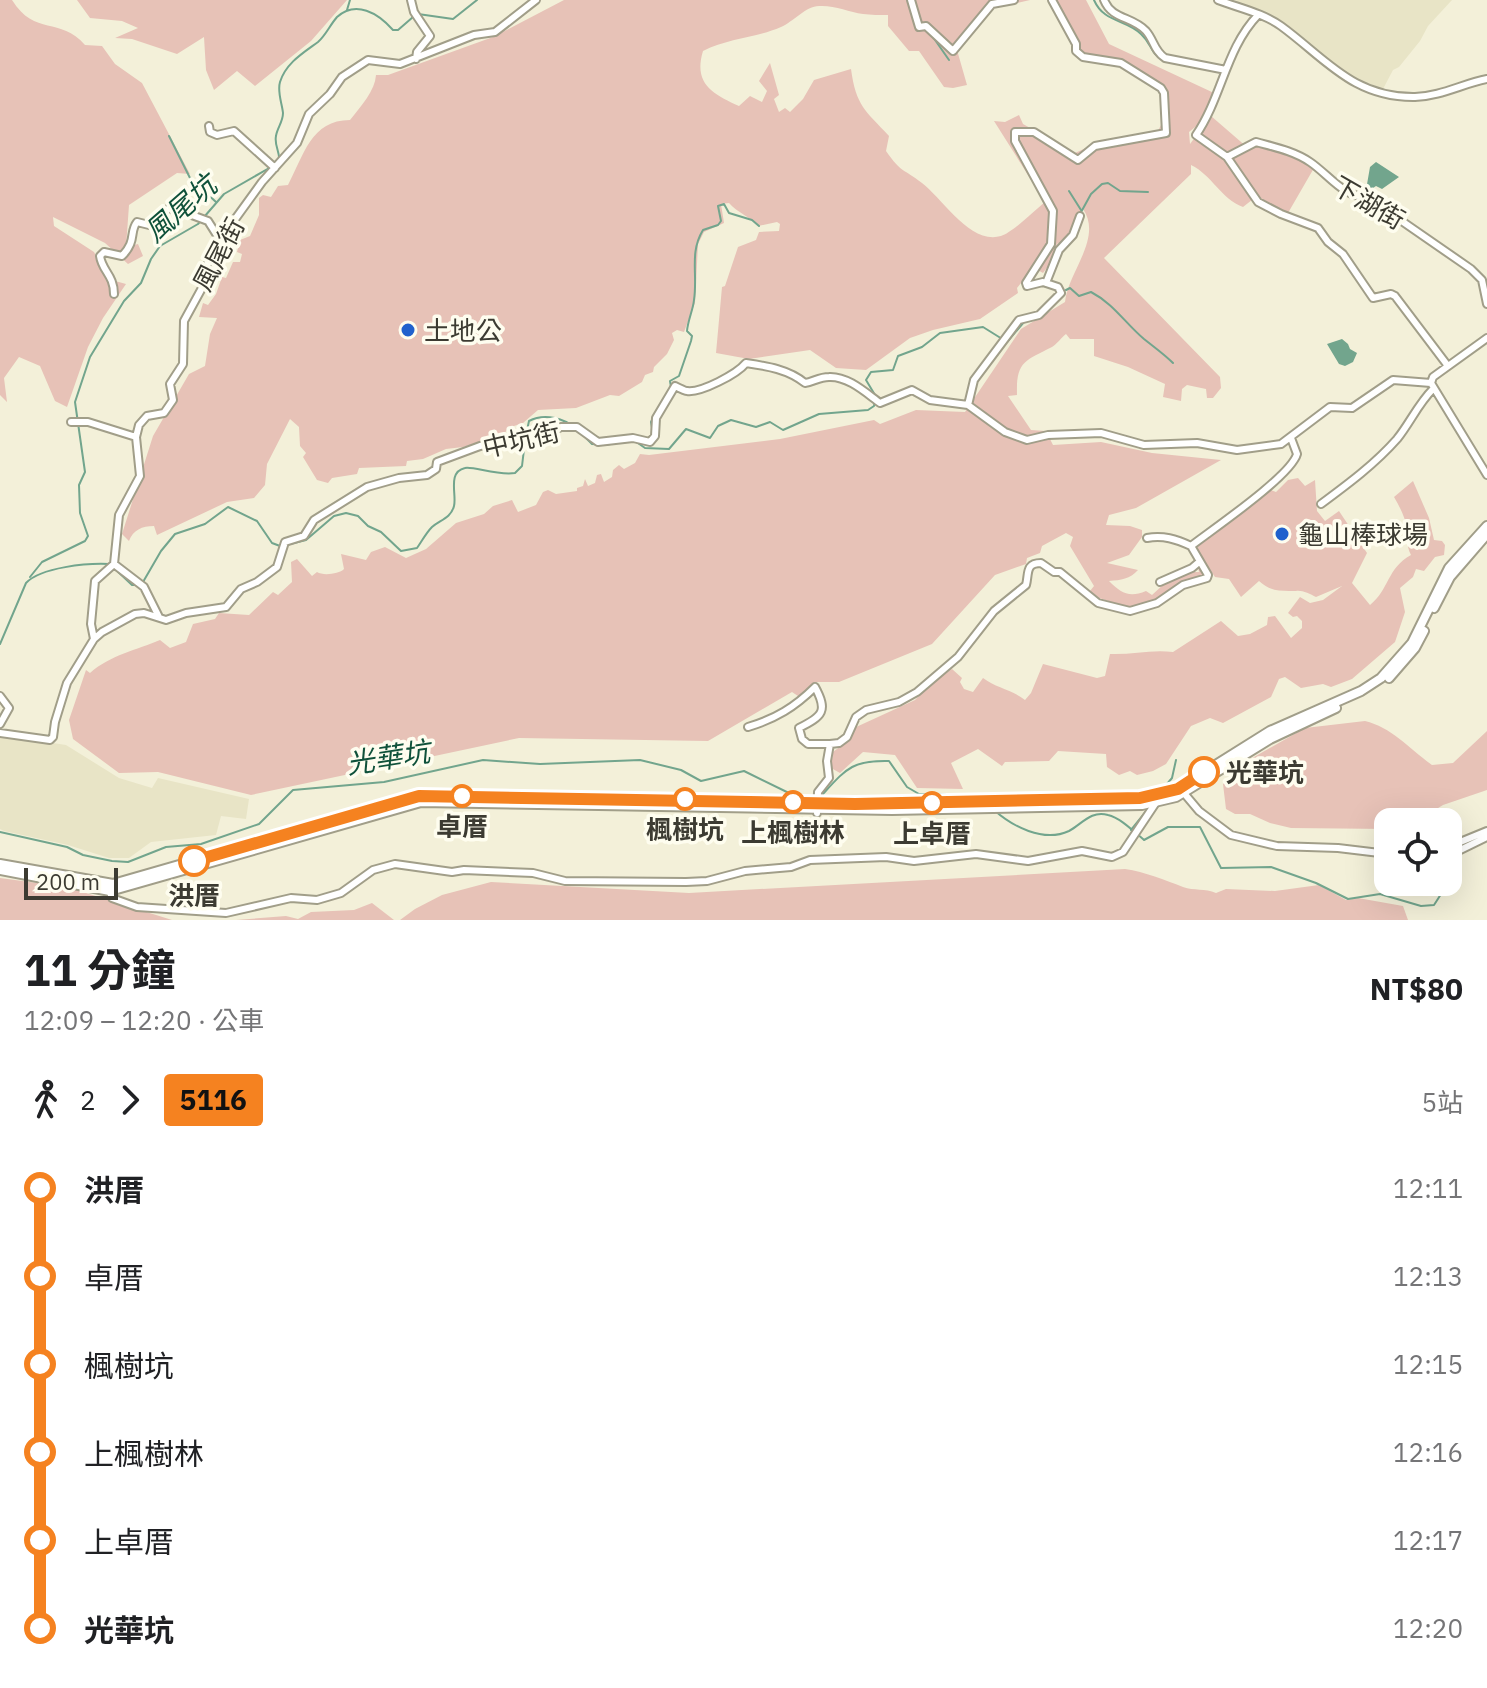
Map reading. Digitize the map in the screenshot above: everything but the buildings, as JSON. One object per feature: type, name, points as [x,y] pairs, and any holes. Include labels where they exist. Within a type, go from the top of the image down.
[{"type":"main road","points":[[1432,606],[1449,568],[1487,526]]},
{"type":"main road","points":[[0,870],[16,875],[108,886],[195,864],[419,796],[817,808],[1157,799],[1181,788],[1261,737],[1361,691],[1390,671],[1412,643],[1450,577],[1487,534]]},
{"type":"main road","points":[[0,864],[77,876],[108,886]]},
{"type":"street","points":[[411,0],[416,15],[430,36],[417,52],[416,59]]},
{"type":"street","name":"風尾街","points":[[136,437],[143,419],[164,413],[173,400],[170,384],[183,364],[184,321],[202,288],[205,269],[220,240],[273,166],[297,143],[309,114],[350,70],[368,60],[392,65],[416,59],[474,35],[495,32],[536,0]]},
{"type":"street","points":[[911,0],[923,26],[953,51],[992,4],[1014,0]]},
{"type":"street","points":[[968,405],[974,380],[1019,320],[1039,315],[1059,297],[1061,291],[1047,281],[1027,286],[1026,283],[1051,244],[1053,211],[1015,141],[1015,132],[1034,132],[1078,160],[1095,146],[1166,133],[1164,93],[1161,88],[1121,63],[1083,57],[1076,51],[1076,44],[1052,0]]},
{"type":"street","points":[[1104,0],[1111,13],[1146,31],[1159,54],[1165,58],[1226,70]]},
{"type":"street","points":[[1218,0],[1280,26],[1340,74],[1377,91],[1397,96],[1431,96],[1487,79]]},
{"type":"street","points":[[1258,15],[1242,33],[1216,101],[1196,135],[1227,157],[1258,202],[1314,225],[1343,254],[1373,298],[1395,296],[1448,366]]},
{"type":"street","points":[[209,126],[210,132],[217,135],[234,131],[273,166]]},
{"type":"street","name":"下湖街","points":[[1227,157],[1256,142],[1290,152],[1311,163],[1327,178],[1356,197],[1367,197],[1471,269],[1482,280],[1487,304]]},
{"type":"street","points":[[114,294],[113,279],[101,262],[101,253],[122,256],[132,243],[135,224],[140,221],[153,226],[170,207],[208,221],[220,240]]},
{"type":"street","points":[[1047,281],[1059,250],[1073,235],[1080,216]]},
{"type":"street","points":[[1321,504],[1388,449],[1432,386],[1433,377],[1487,338]]},
{"type":"street","name":"中坑街","points":[[94,639],[135,614],[144,613],[160,619],[226,607],[241,589],[277,567],[285,542],[304,536],[314,520],[367,487],[399,478],[427,475],[436,469],[437,462],[480,446],[557,428],[576,427],[598,442],[633,438],[648,442],[655,436],[656,418],[675,386],[686,392],[716,384],[739,371],[746,363],[764,364],[805,383],[831,376],[859,387],[880,403],[912,390],[930,400],[968,405],[1005,432],[1027,440],[1048,435],[1111,434],[1144,445],[1197,443],[1237,450],[1281,444],[1291,438]]},
{"type":"street","points":[[1191,546],[1269,486],[1293,463],[1297,454],[1291,438],[1330,407],[1352,408],[1393,380],[1432,386],[1487,475]]},
{"type":"street","points":[[0,733],[50,740],[53,737],[67,683],[94,639],[91,624],[95,581],[112,566],[119,515],[140,476],[136,437],[75,422]]},
{"type":"street","points":[[748,727],[770,721],[797,705],[815,687],[823,703],[821,711],[814,721],[799,728],[800,735],[808,744],[839,743],[847,737],[856,717],[871,708],[899,702],[917,692],[951,663],[994,611],[1026,585],[1028,567],[1036,563],[1063,573],[1098,603],[1130,611],[1157,603],[1183,585],[1207,578],[1191,546],[1170,538],[1147,538]]},
{"type":"street","points":[[1160,582],[1197,566],[1199,562]]},
{"type":"street","points":[[112,566],[141,584],[160,619]]},
{"type":"street","points":[[0,696],[9,708],[0,724]]},
{"type":"street","points":[[817,808],[818,792],[829,778],[827,761],[830,744]]},
{"type":"street","points":[[1181,788],[1199,811],[1231,835],[1277,846],[1374,852]]},
{"type":"street","points":[[108,886],[112,898],[137,907],[226,913],[291,898],[317,900],[341,893],[373,870],[395,864],[442,871],[533,873],[565,881],[686,882],[707,881],[745,871],[791,867],[810,860],[886,857],[914,861],[976,854],[1028,861],[1082,851],[1112,857],[1123,852],[1157,799]]},
{"type":"street","points":[[1462,845],[1487,834]]},
{"type":"shaded area","points":[[0,0],[12,0],[30,19],[66,31],[85,45],[102,46],[115,64],[142,83],[190,174],[177,173],[129,205],[126,247],[138,244],[143,256],[128,264],[105,243],[53,217],[54,226],[94,252],[108,279],[126,284],[88,347],[67,407],[55,401],[40,366],[19,357],[4,378],[7,402],[0,395]]},
{"type":"shaded area","points":[[77,0],[347,0],[311,41],[255,86],[237,71],[214,90],[206,70],[204,37],[177,54],[132,39],[115,38],[138,28],[122,21],[90,18]]},
{"type":"shaded area","points":[[564,0],[1030,0],[988,12],[957,50],[967,85],[953,88],[944,87],[919,51],[909,51],[888,26],[888,15],[863,14],[825,6],[809,9],[771,31],[703,51],[701,62],[703,80],[708,86],[739,106],[750,96],[762,102],[767,91],[759,81],[770,63],[779,95],[774,99],[779,112],[785,108],[790,112],[803,99],[814,80],[851,69],[859,100],[889,136],[886,151],[891,158],[968,227],[990,237],[1006,234],[1045,202],[994,121],[1005,122],[1019,115],[1023,124],[1075,153],[1097,143],[1158,131],[1162,123],[1161,92],[1158,88],[1120,64],[1079,58],[1072,51],[1073,46],[1048,0],[1086,0],[1109,44],[1214,93],[1199,124],[1189,132],[1190,144],[1211,116],[1248,148],[1273,148],[1314,168],[1288,213],[1257,196],[1243,207],[1191,165],[1191,174],[1104,258],[1220,377],[1221,388],[1213,398],[1207,398],[1206,389],[1187,385],[1182,389],[1181,401],[1163,397],[1165,384],[1094,356],[1094,339],[1070,339],[1066,334],[1054,346],[1024,364],[1018,375],[1017,395],[1008,396],[1031,430],[1046,431],[1053,445],[1101,442],[1152,453],[1221,460],[1136,508],[1109,515],[1106,525],[1142,530],[1142,537],[1129,555],[1107,563],[1138,570],[1125,578],[1109,581],[1121,591],[1135,594],[1146,591],[1152,595],[1165,583],[1185,572],[1199,572],[1198,567],[1201,566],[1207,576],[1182,584],[1149,604],[1133,609],[1099,598],[1090,591],[1094,586],[1070,546],[1073,537],[1066,533],[1042,546],[1040,553],[1027,558],[1026,564],[995,575],[932,644],[839,682],[816,682],[801,698],[792,692],[708,741],[519,738],[251,795],[158,772],[119,773],[73,739],[69,720],[86,670],[90,673],[115,657],[160,640],[170,648],[186,642],[193,624],[215,619],[219,613],[249,615],[273,592],[278,595],[292,582],[291,562],[297,559],[312,576],[317,572],[331,574],[344,569],[341,554],[366,560],[371,552],[385,547],[406,558],[426,549],[456,523],[484,514],[493,506],[512,500],[518,512],[536,505],[543,492],[548,490],[556,494],[577,491],[585,479],[588,486],[595,483],[597,475],[601,474],[604,482],[612,477],[613,470],[619,465],[624,469],[635,463],[640,454],[780,439],[874,420],[880,424],[916,410],[965,412],[1021,329],[1065,302],[1087,243],[1088,220],[1083,209],[1069,238],[1057,244],[1052,261],[1043,273],[1036,269],[1029,273],[1017,288],[1018,293],[980,319],[910,338],[866,370],[836,368],[810,350],[749,359],[716,353],[722,287],[725,286],[738,247],[756,240],[759,232],[779,231],[780,224],[758,226],[729,203],[721,204],[724,223],[704,232],[698,244],[695,303],[684,332],[677,330],[672,333],[674,340],[653,372],[619,396],[610,395],[576,408],[538,410],[523,423],[508,428],[503,436],[407,461],[406,466],[359,468],[357,474],[332,478],[328,483],[317,480],[303,457],[306,453],[300,446],[299,427],[290,419],[267,464],[265,485],[254,498],[227,502],[157,535],[154,526],[142,528],[129,541],[122,534],[153,436],[189,374],[205,366],[210,334],[217,318],[199,317],[203,303],[208,305],[233,262],[240,262],[242,254],[237,252],[240,240],[250,236],[259,215],[259,198],[263,195],[271,197],[278,186],[288,185],[304,151],[317,133],[326,126],[350,120],[370,93],[376,75],[388,75],[493,37]]},
{"type":"shaded area","points":[[1225,0],[1452,0],[1428,26],[1399,67],[1393,70],[1383,89],[1352,77],[1333,65],[1272,17]]},
{"type":"shaded area","points":[[1376,162],[1399,177],[1382,189],[1376,186],[1366,190],[1370,167]]},
{"type":"shaded area","points":[[1342,339],[1357,353],[1353,362],[1345,366],[1339,364],[1327,344]]},
{"type":"shaded area","points":[[1298,478],[1305,486],[1315,480],[1317,511],[1325,521],[1339,511],[1367,553],[1352,583],[1370,605],[1397,566],[1411,555],[1405,520],[1394,497],[1413,481],[1429,518],[1434,540],[1442,541],[1445,545],[1444,555],[1435,557],[1424,571],[1416,569],[1413,577],[1400,588],[1405,612],[1395,642],[1352,679],[1331,687],[1323,684],[1301,688],[1285,677],[1279,679],[1271,697],[1223,723],[1210,718],[1191,726],[1166,764],[1137,775],[1130,771],[1119,775],[1107,767],[1106,754],[1058,751],[1049,761],[1005,762],[1002,766],[978,749],[951,763],[963,789],[917,788],[895,755],[863,752],[840,773],[831,768],[833,752],[850,739],[854,728],[915,700],[931,683],[952,669],[962,678],[960,682],[964,689],[973,692],[983,678],[1025,700],[1043,664],[1097,678],[1105,676],[1110,654],[1173,652],[1221,621],[1238,636],[1267,625],[1268,617],[1275,616],[1291,638],[1302,628],[1302,621],[1288,613],[1300,597],[1310,603],[1323,600],[1342,586],[1316,597],[1301,591],[1272,589],[1259,581],[1241,597],[1229,579],[1215,577],[1194,546],[1268,489],[1276,492],[1288,480]]},
{"type":"shaded area","points":[[1365,721],[1392,733],[1432,765],[1453,763],[1487,731],[1487,790],[1438,808],[1374,808],[1374,829],[1291,828],[1226,809],[1223,784],[1240,765],[1305,728]]},
{"type":"shaded area","points":[[0,735],[66,745],[119,778],[152,788],[158,778],[249,799],[246,819],[221,816],[216,835],[151,842],[129,858],[109,858],[4,831],[0,829]]},
{"type":"shaded area","points":[[1125,869],[1187,888],[1216,893],[1226,889],[1275,891],[1319,885],[1346,900],[1358,898],[1403,906],[1408,920],[400,920],[442,895],[491,882],[689,893]]},
{"type":"shaded area","points":[[0,878],[67,887],[172,920],[0,920]]},
{"type":"shaded area","points":[[372,903],[394,920],[236,920],[286,916],[298,919],[311,912],[354,910]]},
{"type":"waterway","points":[[347,10],[350,0]]},
{"type":"waterway","name":"風尾坑","points":[[418,14],[453,19],[477,0]]},
{"type":"waterway","name":"風尾坑","points":[[1094,0],[1103,13],[1141,34],[1157,56],[1167,62]]},
{"type":"waterway","name":"風尾坑","points":[[279,160],[276,139],[283,113],[279,86],[291,64],[318,42],[344,12],[352,9],[366,11],[381,18],[393,30],[398,30],[413,17]]},
{"type":"waterway","points":[[925,30],[949,60]]},
{"type":"waterway","points":[[169,136],[190,178],[216,202]]},
{"type":"waterway","name":"風尾坑","points":[[30,577],[42,562],[85,541],[88,536],[80,513],[79,485],[85,472],[75,402],[90,357],[124,301],[141,283],[160,246],[198,224],[224,194],[271,167]]},
{"type":"waterway","points":[[1080,214],[1091,194],[1102,184],[1108,183],[1120,191],[1148,192]]},
{"type":"waterway","points":[[1069,191],[1081,210]]},
{"type":"waterway","points":[[671,387],[670,381],[679,376],[691,341],[692,336],[687,331],[694,300],[695,255],[703,230],[718,225],[721,221],[718,206],[724,204],[729,213],[752,220],[759,226]]},
{"type":"waterway","points":[[1066,290],[1070,288],[1079,296],[1091,292],[1099,297],[1173,363]]},
{"type":"waterway","points":[[1045,314],[1064,294],[1062,289]]},
{"type":"waterway","points":[[875,395],[866,380],[871,372],[893,370],[898,356],[922,347],[940,333],[983,327],[1007,342],[1024,322]]},
{"type":"waterway","points":[[635,441],[645,448],[669,449],[686,429],[710,438],[718,426],[731,420],[756,427],[770,422],[783,430],[819,414],[868,410],[875,401]]},
{"type":"waterway","points":[[653,433],[651,422],[654,416]]},
{"type":"waterway","points":[[526,435],[529,421],[539,418],[555,418],[570,424]]},
{"type":"waterway","points":[[581,433],[592,444],[621,442]]},
{"type":"waterway","points":[[286,545],[306,540],[334,516],[346,513],[358,516],[401,551],[417,548],[432,527],[453,510],[454,479],[459,470],[469,468],[515,473],[522,466],[525,441]]},
{"type":"waterway","points":[[143,582],[175,534],[205,524],[228,507],[257,521],[272,543],[280,546]]},
{"type":"waterway","name":"風尾坑","points":[[0,644],[26,583],[42,573],[65,567],[109,564]]},
{"type":"waterway","points":[[114,568],[132,585],[137,585]]},
{"type":"waterway","name":"光華坑","points":[[0,832],[67,847],[83,855],[128,862],[166,847],[201,844],[259,824],[293,790],[384,782],[483,760],[540,764],[640,760],[681,770],[701,781],[744,771],[793,795]]},
{"type":"waterway","points":[[1162,790],[1172,778],[1176,760]]},
{"type":"waterway","name":"光華坑","points":[[822,795],[858,764],[889,761],[907,787],[919,794],[976,794],[980,798]]},
{"type":"waterway","points":[[1131,830],[1148,809]]},
{"type":"waterway","name":"光華坑","points":[[994,810],[1019,827],[1049,835],[1069,831],[1097,814],[1118,819],[1144,840],[1168,827],[1200,827],[1221,868],[1271,867],[1316,883],[1348,899],[1374,895]]},
{"type":"waterway","name":"光華坑","points":[[1387,896],[1421,906],[1434,905],[1440,896]]},
{"type":"bus line","name":"5116","points":[[194,861],[419,796],[855,804],[1140,798],[1178,789],[1204,772]]},
{"type":"place","name":"土地公","points":[[408,330]]},
{"type":"place","name":"龜山棒球場","points":[[1282,534]]},
{"type":"place","name":"光華坑","points":[[1204,772]]},
{"type":"place","name":"卓厝","points":[[462,796]]},
{"type":"place","name":"楓樹坑","points":[[685,799]]},
{"type":"place","name":"上楓樹林","points":[[793,802]]},
{"type":"place","name":"上卓厝","points":[[932,803]]},
{"type":"place","name":"洪厝","points":[[194,861]]}]
